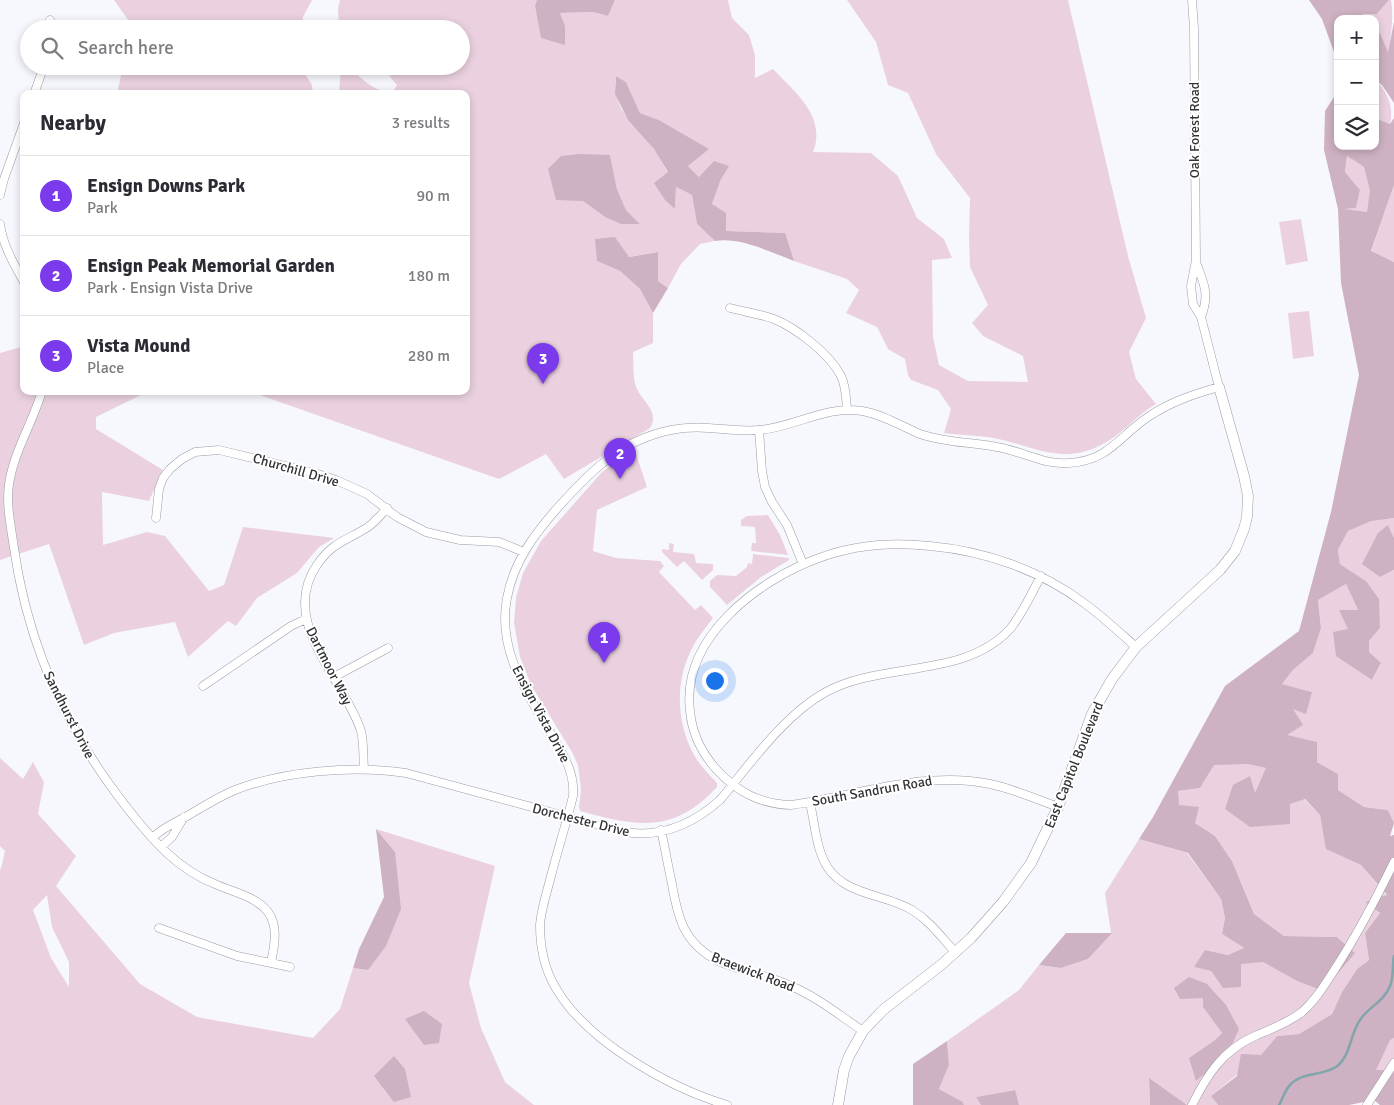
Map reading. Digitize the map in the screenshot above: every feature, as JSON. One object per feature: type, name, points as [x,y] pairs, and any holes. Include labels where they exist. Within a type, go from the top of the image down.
[{"type":"street","name":"Oak Forest Road","points":[[1192,0],[1194,28],[1196,260],[1191,286],[1193,304],[1201,317]]},
{"type":"street","points":[[35,90],[41,75]]},
{"type":"street","points":[[0,195],[20,134]]},
{"type":"street","points":[[0,224],[1,240],[20,275]]},
{"type":"street","name":"Oak Forest Road","points":[[1196,260],[1204,284],[1207,303],[1201,317]]},
{"type":"street","points":[[730,308],[775,320],[793,329],[807,340],[837,369],[845,388],[846,409]]},
{"type":"street","name":"East Capitol Boulevard","points":[[838,1105],[844,1070],[849,1056],[863,1031],[883,1010],[956,952],[988,920],[1018,882],[1042,843],[1058,807],[1092,714],[1112,679],[1136,647],[1220,570],[1235,551],[1244,529],[1248,506],[1246,485],[1201,317]]},
{"type":"street","name":"Ensign Vista Drive","points":[[727,1105],[679,1087],[629,1058],[585,1023],[568,1006],[556,989],[543,958],[540,923],[547,890],[573,796],[573,783],[571,770],[565,758],[526,693],[512,662],[507,644],[506,600],[511,580],[524,552],[542,525],[589,474],[610,457],[632,443],[660,432],[688,427],[709,426],[759,430],[773,428],[831,411],[846,409],[870,412],[921,434],[944,440],[997,446],[1041,461],[1068,464],[1105,453],[1145,419],[1176,400],[1219,387]]},
{"type":"street","name":"Sandhurst Drive","points":[[40,395],[15,462],[9,484],[10,516],[20,584],[28,616],[47,674],[74,730],[98,770],[161,848],[189,870],[213,884],[257,902],[271,917],[275,939],[271,963]]},
{"type":"street","points":[[759,430],[765,487],[787,525],[803,564]]},
{"type":"street","name":"Churchill Drive","points":[[156,518],[159,488],[166,475],[176,464],[188,455],[210,450],[228,451],[318,474],[368,494],[406,523],[431,534],[460,540],[499,542],[524,552]]},
{"type":"street","name":"Dartmoor Way","points":[[364,769],[361,732],[311,634],[306,619],[305,595],[309,579],[317,564],[334,546],[370,526],[386,508]]},
{"type":"street","name":"South Sandrun Road","points":[[1058,807],[1005,787],[952,779],[896,785],[810,803],[791,805],[766,802],[748,795],[732,785],[712,765],[702,750],[693,729],[689,696],[694,669],[704,644],[718,627],[749,598],[775,579],[803,564],[853,548],[910,544],[944,547],[970,552],[1006,562],[1041,576],[1083,602],[1136,647]]},
{"type":"street","name":"Dorchester Drive","points":[[152,838],[163,827],[184,818],[223,796],[259,782],[322,772],[364,769],[406,773],[633,834],[652,834],[661,830],[670,830],[696,819],[720,800],[793,716],[827,692],[868,676],[960,659],[987,648],[1002,637],[1014,623],[1041,576]]},
{"type":"street","points":[[203,686],[291,626],[306,619]]},
{"type":"street","points":[[334,677],[388,648]]},
{"type":"street","points":[[810,803],[820,850],[833,874],[850,887],[913,910],[932,926],[956,952]]},
{"type":"street","name":"Dorchester Drive","points":[[161,848],[172,837],[184,818]]},
{"type":"street","name":"Braewick Road","points":[[661,830],[678,915],[685,931],[695,945],[722,963],[781,982],[805,992],[863,1031]]},
{"type":"street","points":[[1192,1105],[1206,1078],[1225,1054],[1238,1044],[1289,1021],[1302,1012],[1314,999],[1366,918],[1394,862]]},
{"type":"street","points":[[159,928],[237,956],[290,967]]},
{"type":"street","points":[[1367,1105],[1394,1063]]},
{"type":"shaded area","points":[[114,0],[312,0],[302,20],[128,20]]},
{"type":"shaded area","points":[[340,0],[537,0],[535,5],[565,45],[565,27],[560,13],[593,12],[608,16],[615,0],[728,0],[732,18],[749,35],[755,55],[755,78],[773,69],[799,96],[812,116],[816,128],[813,152],[871,153],[898,176],[917,218],[944,239],[952,258],[932,260],[933,337],[939,365],[968,381],[1028,382],[1023,356],[983,336],[972,323],[988,305],[970,267],[970,198],[936,154],[908,93],[888,85],[876,42],[847,0],[1068,0],[1128,256],[1146,318],[1129,352],[1136,379],[1156,404],[1109,441],[1086,451],[1072,454],[1047,452],[987,437],[944,433],[951,409],[938,390],[911,380],[908,375],[905,359],[888,349],[877,327],[846,313],[859,290],[847,279],[794,261],[784,233],[726,231],[712,204],[721,179],[700,178],[688,166],[708,149],[659,120],[640,113],[626,82],[616,76],[615,88],[621,108],[654,149],[668,173],[655,183],[675,208],[676,187],[692,195],[697,224],[715,241],[700,244],[681,264],[668,288],[658,281],[658,252],[628,257],[615,237],[597,261],[620,271],[640,289],[653,313],[653,343],[633,352],[635,385],[652,412],[653,422],[650,428],[564,479],[546,454],[499,479],[259,395],[470,395],[470,90],[394,90],[397,85],[389,75],[470,75],[470,20],[339,20]],"holes":[[[610,155],[617,189],[626,210],[640,224],[605,217],[583,201]]]},
{"type":"shaded area","points":[[537,0],[615,0],[608,16],[593,12],[560,13],[565,26],[565,45],[541,38],[535,5]]},
{"type":"shaded area","points":[[1309,0],[1389,0],[1377,14],[1334,15],[1334,52],[1322,19]]},
{"type":"shaded area","points":[[1391,0],[1392,19],[1388,53],[1379,33],[1379,15],[1362,15],[1377,14]]},
{"type":"shaded area","points":[[1394,22],[1394,103],[1379,83],[1379,33],[1388,52]]},
{"type":"shaded area","points":[[121,75],[306,75],[312,85],[313,90],[118,90]]},
{"type":"shaded area","points":[[340,75],[358,75],[382,90],[339,90]]},
{"type":"shaded area","points":[[616,76],[626,82],[640,113],[659,120],[709,149],[688,166],[699,177],[714,161],[729,166],[721,179],[712,204],[726,213],[726,231],[785,233],[794,261],[745,243],[725,240],[715,241],[697,224],[692,195],[676,187],[675,209],[665,200],[654,183],[668,172],[654,149],[628,120],[615,94]]},
{"type":"shaded area","points":[[1379,83],[1389,100],[1390,124],[1379,120]]},
{"type":"shaded area","points":[[1334,97],[1334,150],[1379,150],[1379,120],[1390,124],[1394,118],[1394,185],[1371,251],[1394,262],[1394,518],[1371,521],[1348,531],[1338,550],[1340,564],[1366,581],[1379,599],[1380,628],[1369,641],[1369,652],[1381,663],[1372,680],[1336,656],[1333,632],[1348,629],[1339,610],[1358,610],[1346,584],[1318,600],[1321,628],[1313,653],[1293,670],[1282,684],[1312,692],[1306,714],[1293,709],[1303,725],[1287,735],[1317,742],[1317,762],[1338,774],[1338,790],[1364,807],[1388,810],[1394,823],[1390,836],[1394,835],[1394,1038],[1390,1040],[1376,1070],[1394,1070],[1394,1105],[1380,1105],[1374,1100],[1349,1105],[1218,1105],[1211,1096],[1237,1076],[1241,1054],[1261,1055],[1277,1036],[1299,1034],[1332,1014],[1342,992],[1357,969],[1369,960],[1365,933],[1380,913],[1365,902],[1387,895],[1361,865],[1326,849],[1320,815],[1305,799],[1290,804],[1290,824],[1250,827],[1225,809],[1233,785],[1250,776],[1255,793],[1266,768],[1247,764],[1214,765],[1200,788],[1178,791],[1179,805],[1199,807],[1195,823],[1215,836],[1232,861],[1254,914],[1284,936],[1337,937],[1355,953],[1323,991],[1297,981],[1263,962],[1241,964],[1241,987],[1223,988],[1211,971],[1194,967],[1205,950],[1228,955],[1244,948],[1222,934],[1225,918],[1221,899],[1188,853],[1139,839],[1225,686],[1299,631],[1331,512],[1359,375],[1341,283],[1338,209],[1324,150],[1325,111]],"holes":[[[1347,156],[1364,167],[1370,191],[1367,212],[1344,209],[1356,208],[1360,190],[1345,172]]]},
{"type":"shaded area","points":[[580,154],[610,155],[617,189],[626,210],[640,224],[621,224],[605,217],[583,201],[556,200],[548,169],[561,156]]},
{"type":"shaded area","points":[[1347,156],[1364,167],[1371,191],[1367,212],[1338,209],[1356,208],[1360,190],[1345,172]]},
{"type":"shaded area","points":[[1394,185],[1394,262],[1371,252]]},
{"type":"shaded area","points":[[1301,219],[1308,261],[1286,265],[1279,222]]},
{"type":"shaded area","points":[[615,237],[629,257],[658,252],[658,281],[668,288],[653,313],[640,289],[620,271],[597,261],[595,239]]},
{"type":"shaded area","points":[[1309,311],[1314,356],[1293,359],[1288,313]]},
{"type":"shaded area","points":[[20,347],[20,395],[141,395],[96,417],[96,429],[163,470],[149,501],[102,492],[103,545],[147,532],[165,536],[209,591],[224,585],[243,527],[334,538],[319,547],[297,573],[257,598],[236,626],[228,621],[188,657],[175,622],[114,633],[84,645],[49,544],[0,560],[0,353]]},
{"type":"shaded area","points":[[635,451],[647,487],[597,510],[593,551],[616,558],[660,561],[664,566],[659,572],[695,610],[701,605],[713,618],[697,640],[688,657],[683,671],[680,702],[684,732],[690,746],[697,760],[717,783],[717,787],[701,802],[685,813],[669,820],[653,823],[636,823],[580,811],[581,789],[578,765],[531,685],[520,657],[514,623],[516,598],[523,573],[541,541],[603,471]]},
{"type":"shaded area","points":[[768,515],[780,535],[788,555],[751,551],[752,543],[756,543],[755,527],[741,526],[741,520],[747,516]]},
{"type":"shaded area","points":[[1394,518],[1394,538],[1388,525],[1380,577],[1394,570],[1394,823],[1388,810],[1364,807],[1338,790],[1338,774],[1317,762],[1286,735],[1292,708],[1312,692],[1282,684],[1293,670],[1313,653],[1321,628],[1318,600],[1346,584],[1358,610],[1336,655],[1372,680],[1381,664],[1369,653],[1369,641],[1380,628],[1366,581],[1340,564],[1338,550],[1348,531],[1371,520]]},
{"type":"shaded area","points":[[1388,525],[1394,538],[1394,570],[1380,577],[1362,564],[1378,533]]},
{"type":"shaded area","points":[[669,543],[674,544],[673,552],[694,554],[696,563],[713,564],[713,570],[702,580],[684,561],[677,567],[662,552],[662,549],[669,550]]},
{"type":"shaded area","points":[[753,554],[789,558],[789,560],[761,577],[727,605],[710,587],[710,581],[717,575],[736,576],[747,567],[748,563],[752,564]]},
{"type":"shaded area","points":[[0,758],[23,779],[33,762],[44,782],[38,814],[76,856],[56,886],[140,984],[197,1017],[313,1038],[340,1009],[353,968],[368,970],[395,852],[376,829],[495,866],[469,983],[481,1028],[505,1082],[534,1105],[0,1105],[0,869],[5,851],[0,846]],"holes":[[[47,895],[52,927],[69,962],[69,987],[51,958],[33,910]]]},
{"type":"shaded area","points":[[1214,764],[1247,764],[1267,768],[1255,794],[1233,785],[1290,824],[1290,804],[1304,799],[1320,815],[1327,849],[1361,865],[1387,896],[1365,902],[1380,913],[1365,933],[1369,960],[1357,969],[1342,992],[1332,1014],[1299,1034],[1277,1036],[1261,1055],[1211,1096],[1218,1105],[1187,1105],[1149,1079],[1150,1105],[1019,1105],[1014,1090],[976,1097],[981,1105],[964,1105],[963,1102],[939,1089],[949,1065],[947,1041],[1019,990],[1039,965],[1061,968],[1088,959],[1111,933],[1105,893],[1139,839],[1187,853],[1221,899],[1225,918],[1222,934],[1245,949],[1228,955],[1205,950],[1195,967],[1211,971],[1223,987],[1241,963],[1263,962],[1297,981],[1323,991],[1354,953],[1337,937],[1284,936],[1254,914],[1232,861],[1215,836],[1195,823],[1178,805],[1178,791],[1200,788]],"holes":[[[1203,998],[1239,1029],[1189,1058],[1222,1033],[1203,1007]]]},
{"type":"shaded area","points":[[376,829],[395,852],[401,909],[386,946],[368,970],[353,968],[359,949],[384,897]]},
{"type":"shaded area","points":[[1066,933],[1112,933],[1088,959],[1061,968],[1039,965]]},
{"type":"shaded area","points":[[1189,977],[1207,984],[1226,1005],[1239,1029],[1228,1054],[1196,1081],[1189,1058],[1222,1033],[1203,1007],[1203,998],[1180,999],[1174,988]]},
{"type":"shaded area","points":[[424,1011],[442,1024],[439,1043],[424,1045],[405,1019]]},
{"type":"shaded area","points":[[1394,1038],[1394,1070],[1375,1070],[1390,1039]]},
{"type":"shaded area","points":[[947,1041],[949,1065],[939,1089],[963,1102],[964,1105],[913,1105],[913,1064]]},
{"type":"shaded area","points":[[394,1056],[405,1069],[411,1097],[394,1102],[374,1076]]},
{"type":"shaded area","points":[[1149,1078],[1187,1105],[1150,1105]]},
{"type":"shaded area","points":[[1015,1090],[1019,1105],[981,1105],[976,1097]]},
{"type":"waterway","points":[[1279,1105],[1287,1089],[1295,1081],[1330,1070],[1336,1067],[1345,1057],[1354,1032],[1363,1015],[1384,996],[1390,986],[1394,956]]},
{"type":"place","name":"Vista Mound","points":[[543,384]]},
{"type":"place","name":"Ensign Peak Memorial Garden","points":[[620,479]]},
{"type":"place","name":"Ensign Downs Park","points":[[604,663]]}]
